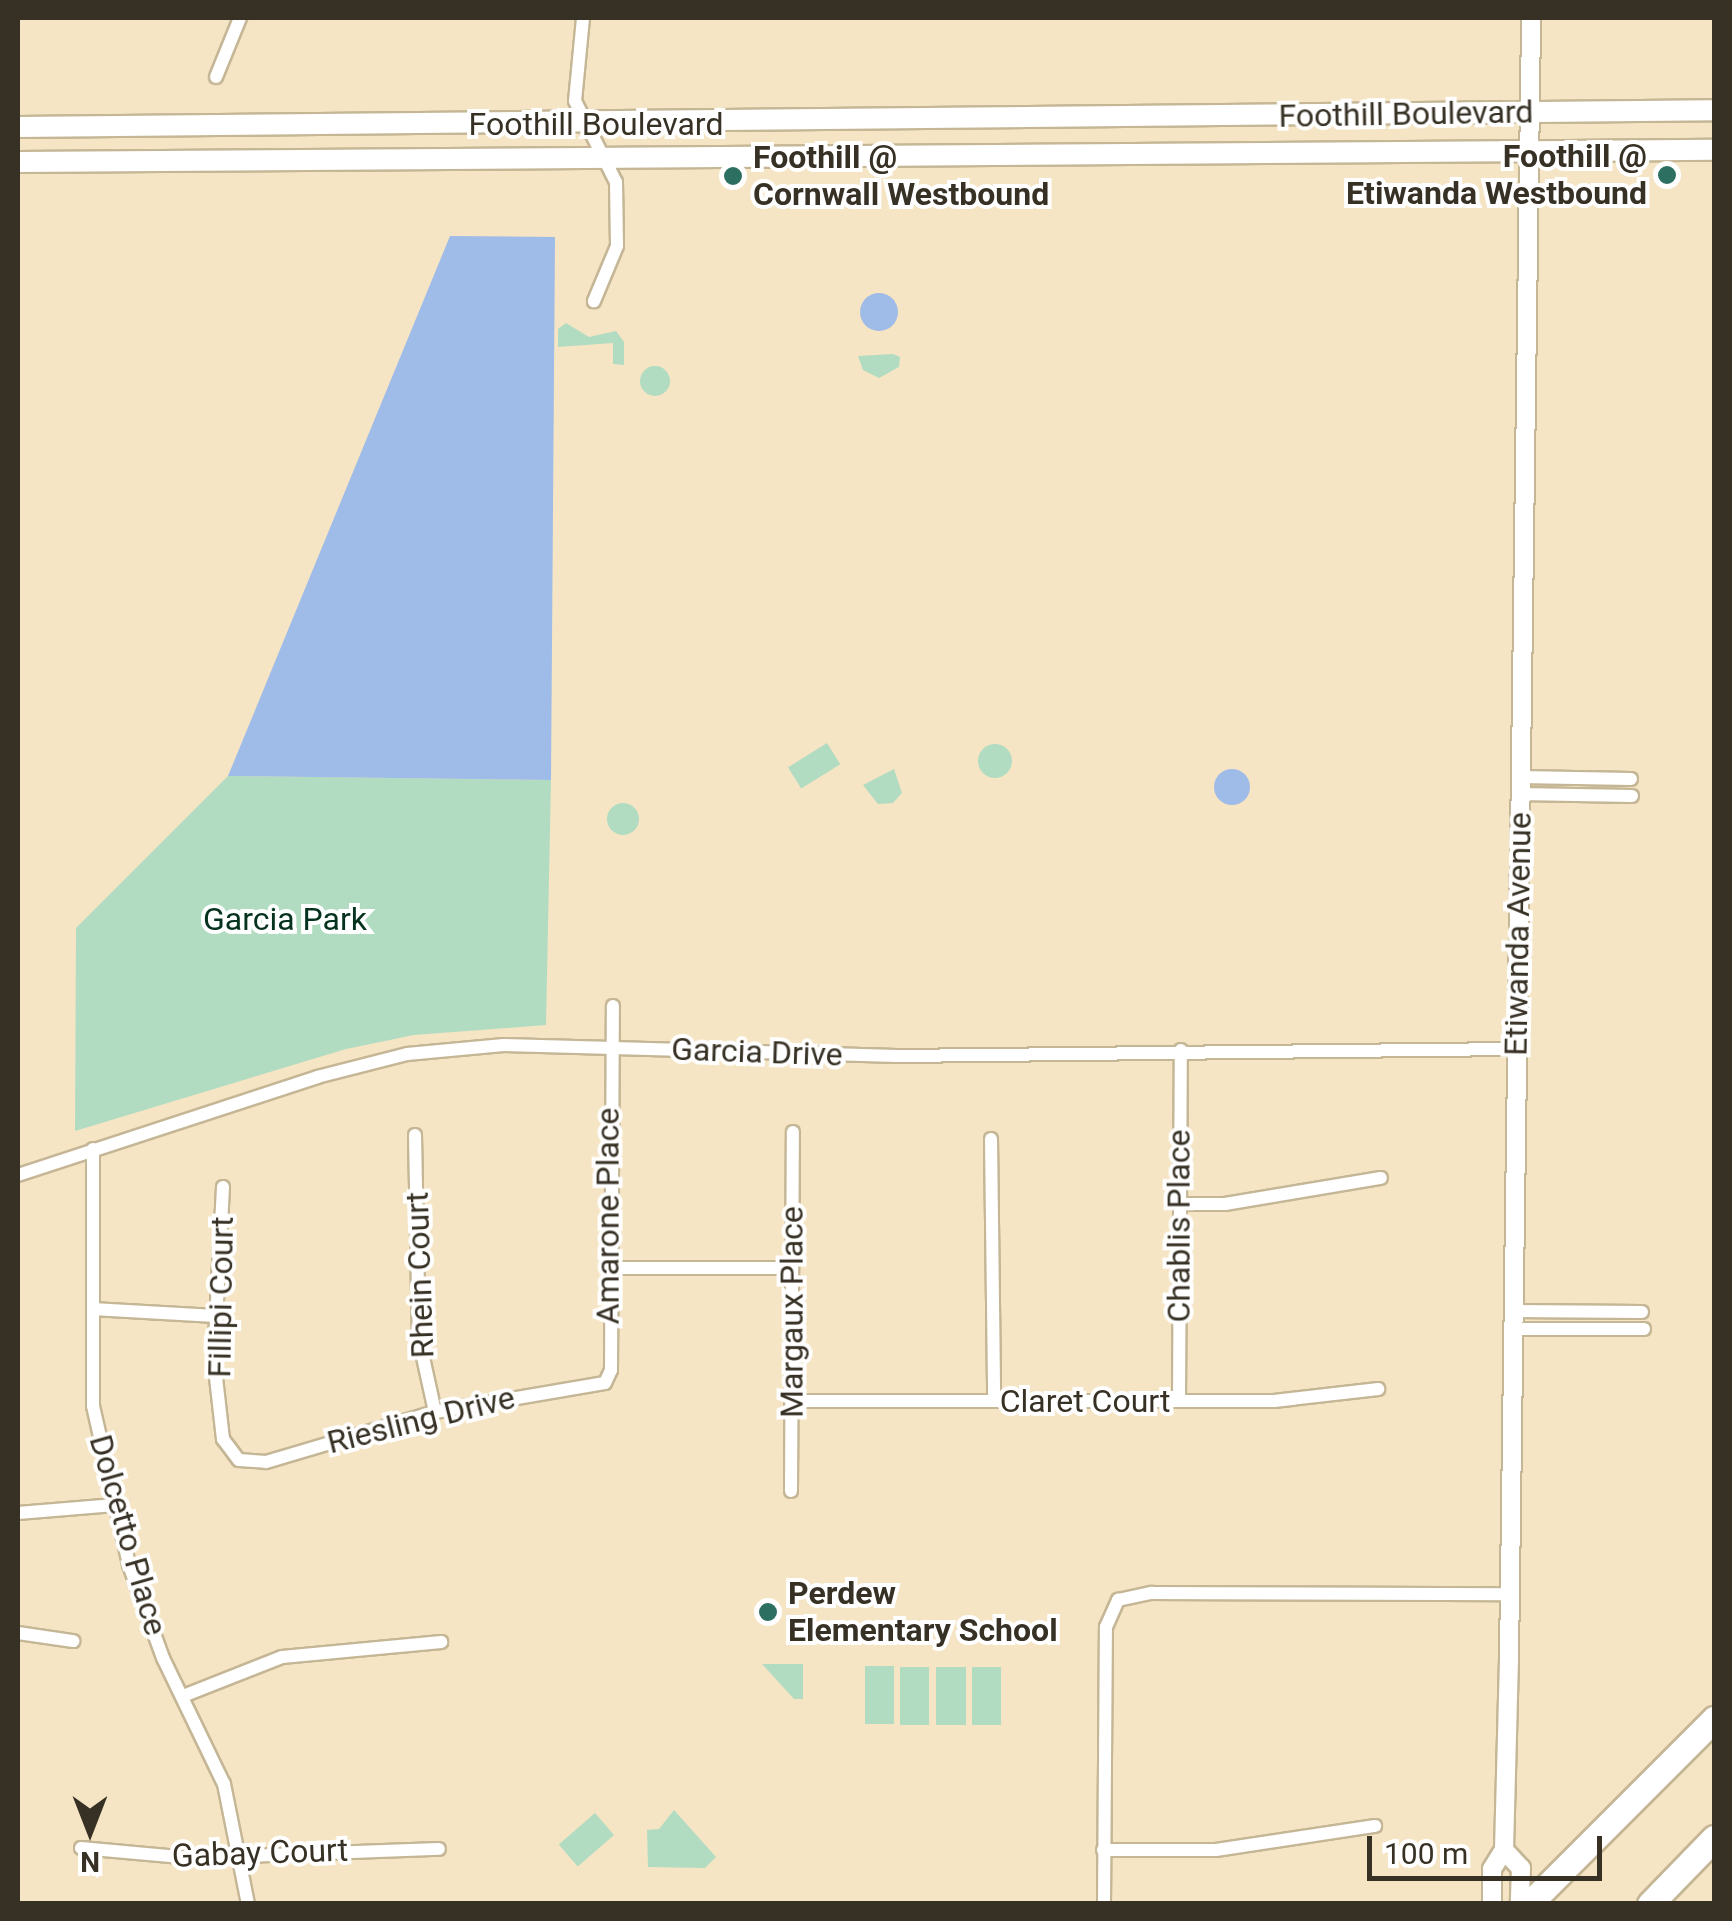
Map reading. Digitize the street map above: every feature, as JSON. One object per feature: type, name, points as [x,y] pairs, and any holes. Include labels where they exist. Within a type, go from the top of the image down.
[{"type":"highway","points":[[1529,1904],[1714,1718]]},
{"type":"highway","points":[[1650,1904],[1714,1838]]},
{"type":"main road","name":"Etiwanda Avenue","points":[[1492,1904],[1492,1869],[1504,1850],[1510,1594],[1526,110],[1531,18]]},
{"type":"main road","name":"Foothill Boulevard","points":[[18,127],[1714,110]]},
{"type":"main road","name":"Foothill Boulevard","points":[[18,162],[1526,148],[1714,150]]},
{"type":"main road","name":"Etiwanda Avenue","points":[[1504,1850],[1521,1868],[1520,1904]]},
{"type":"street","points":[[216,77],[240,18]]},
{"type":"street","points":[[583,18],[575,101],[616,182],[616,246],[594,301]]},
{"type":"street","points":[[1520,785],[1631,778]]},
{"type":"street","points":[[1520,785],[1632,796]]},
{"type":"street","name":"Amarone Place","points":[[605,1383],[612,1370],[607,1268],[608,1048],[614,1006]]},
{"type":"street","name":"Garcia Drive","points":[[18,1175],[408,1054],[504,1045],[897,1056],[1516,1049]]},
{"type":"street","name":"Chablis Place","points":[[1178,1401],[1181,1050]]},
{"type":"street","name":"Margaux Place","points":[[791,1491],[793,1132]]},
{"type":"street","name":"Rhein Court","points":[[414,1136],[419,1339],[435,1412]]},
{"type":"street","points":[[991,1139],[994,1401]]},
{"type":"street","name":"Dolcetto Place","points":[[93,1149],[93,1406],[129,1565],[224,1784],[243,1857],[248,1904]]},
{"type":"street","points":[[1180,1204],[1225,1204],[1382,1178]]},
{"type":"street","name":"Fillipi Court","points":[[223,1187],[214,1316],[223,1439],[240,1460]]},
{"type":"street","points":[[607,1268],[792,1268]]},
{"type":"street","points":[[94,1310],[214,1316]]},
{"type":"street","points":[[1512,1320],[1642,1312]]},
{"type":"street","points":[[1512,1320],[1644,1330]]},
{"type":"street","name":"Riesling Drive","points":[[240,1460],[266,1462],[435,1412],[605,1383]]},
{"type":"street","name":"Claret Court","points":[[792,1401],[1274,1401],[1378,1388]]},
{"type":"street","points":[[18,1513],[115,1505]]},
{"type":"street","points":[[1104,1904],[1106,1627],[1118,1600],[1152,1593],[1510,1594]]},
{"type":"street","points":[[18,1633],[74,1641]]},
{"type":"street","points":[[183,1696],[282,1657],[441,1642]]},
{"type":"street","points":[[1103,1850],[1216,1850],[1375,1826]]},
{"type":"street","name":"Gabay Court","points":[[81,1848],[243,1857],[440,1849]]},
{"type":"green space","points":[[566,323],[589,337],[616,331],[624,342],[624,365],[613,364],[613,343],[558,347],[558,329]]},
{"type":"green space","points":[[858,356],[900,357],[899,367],[879,378],[863,370]]},
{"type":"green space","points":[[655,366],[666,370],[670,381],[666,392],[655,396],[644,392],[640,381],[644,370]]},
{"type":"green space","points":[[827,743],[840,764],[801,789],[788,767]]},
{"type":"green space","points":[[995,744],[1007,749],[1012,761],[1007,773],[995,778],[983,773],[978,761],[983,749]]},
{"type":"green space","points":[[894,769],[902,793],[893,803],[878,804],[863,785]]},
{"type":"green space","name":"Garcia Park","points":[[228,776],[551,780],[546,1025],[414,1035],[346,1049],[75,1131],[76,928]]},
{"type":"green space","points":[[623,803],[634,808],[639,819],[634,830],[623,835],[612,830],[607,819],[612,808]]},
{"type":"green space","points":[[762,1664],[803,1664],[803,1699],[794,1699]]},
{"type":"green space","points":[[865,1666],[894,1666],[894,1724],[865,1724]]},
{"type":"green space","points":[[900,1667],[929,1667],[929,1725],[900,1725]]},
{"type":"green space","points":[[936,1667],[966,1667],[966,1725],[936,1725]]},
{"type":"green space","points":[[972,1667],[1001,1667],[1001,1725],[972,1725]]},
{"type":"green space","points":[[674,1810],[716,1857],[705,1868],[648,1867],[647,1830],[659,1829]]},
{"type":"green space","points":[[595,1813],[614,1835],[578,1866],[559,1844]]},
{"type":"water","points":[[450,236],[555,237],[551,780],[228,776]]},
{"type":"water","points":[[879,293],[893,298],[898,312],[893,326],[879,331],[865,326],[860,312],[865,298]]},
{"type":"water","points":[[1232,769],[1245,774],[1250,787],[1245,800],[1232,805],[1219,800],[1214,787],[1219,774]]},
{"type":"place","name":"Foothill @ Etiwanda Westbound","points":[[1667,175]]},
{"type":"place","name":"Foothill @ Cornwall Westbound","points":[[733,176]]},
{"type":"place","name":"Perdew Elementary School","points":[[768,1612]]}]
